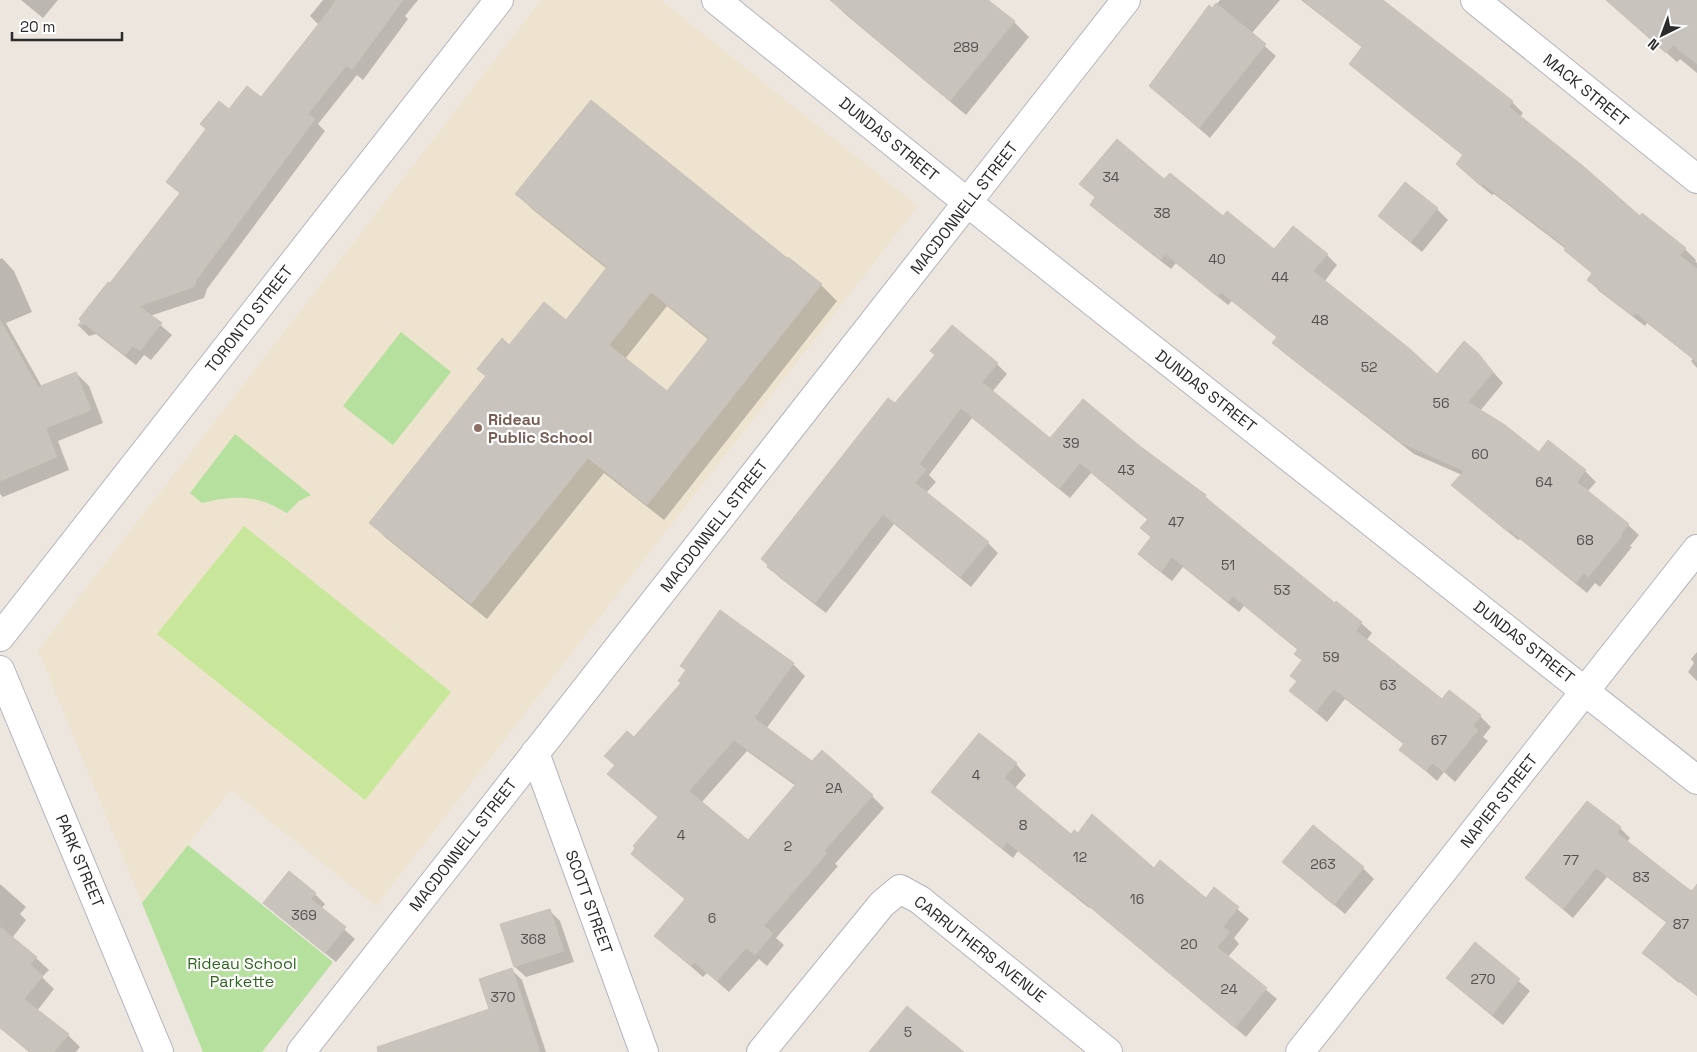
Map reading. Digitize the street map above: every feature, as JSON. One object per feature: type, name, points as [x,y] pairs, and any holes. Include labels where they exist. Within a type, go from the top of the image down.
[{"type":"street","name":"TORONTO STREET","points":[[0,637],[499,0]]},
{"type":"street","name":"DUNDAS STREET","points":[[716,0],[968,203],[1697,780]]},
{"type":"street","name":"MACDONNELL STREET","points":[[300,1052],[1126,0]]},
{"type":"street","name":"MACK STREET","points":[[1475,0],[1697,179]]},
{"type":"street","name":"NAPIER STREET","points":[[1300,1052],[1697,549]]},
{"type":"street","name":"PARK STREET","points":[[0,670],[159,1052]]},
{"type":"street","name":"SCOTT STREET","points":[[535,753],[644,1052]]},
{"type":"street","name":"CARRUTHERS AVENUE","points":[[761,1052],[882,904],[900,889],[920,900],[1108,1052]]},
{"type":"shaded area","name":"Rideau Public School","points":[[541,0],[661,0],[918,206],[376,906],[231,790],[142,903],[38,650]]},
{"type":"green space","points":[[401,332],[451,372],[393,445],[343,406]]},
{"type":"green space","points":[[235,434],[311,495],[299,501],[287,513],[268,503],[246,498],[202,503],[190,493]]},
{"type":"green space","points":[[244,526],[451,692],[365,800],[157,634]]},
{"type":"green space","name":"Rideau School Parkette","points":[[188,845],[333,962],[262,1052],[203,1052],[142,903]]},
{"type":"building","points":[[336,0],[403,0],[352,70],[346,66],[308,114],[315,119],[197,279],[194,287],[139,306],[162,323],[140,351],[133,346],[125,355],[85,324],[78,326],[81,321],[79,319],[108,282],[110,283],[180,193],[166,182],[206,129],[200,124],[219,101],[229,109],[247,86],[261,97]]},
{"type":"building","points":[[830,0],[988,0],[1015,21],[950,101]]},
{"type":"building","points":[[1303,0],[1383,0],[1513,101],[1509,107],[1583,166],[1640,216],[1642,213],[1686,248],[1680,256],[1697,269],[1697,362],[1636,313],[1633,316],[1587,280],[1592,273],[1564,250],[1566,247],[1483,184],[1481,186],[1456,164],[1463,155],[1349,64],[1362,47]]},
{"type":"building","points":[[1606,0],[1697,0],[1697,64],[1673,45],[1666,53]]},
{"type":"building","points":[[1216,3],[1266,44],[1199,128],[1149,86],[1209,5],[1212,8]]},
{"type":"building","points":[[591,100],[822,284],[647,505],[588,458],[471,604],[369,523],[486,376],[477,369],[502,338],[509,345],[544,302],[566,320],[607,267],[515,194]],"holes":[[[651,292],[709,338],[667,391],[609,345]]]},
{"type":"building","points":[[1117,139],[1164,179],[1170,173],[1223,216],[1227,211],[1274,249],[1293,226],[1328,254],[1313,271],[1410,349],[1437,374],[1464,341],[1478,353],[1493,372],[1468,402],[1505,425],[1539,452],[1548,440],[1586,470],[1577,482],[1629,524],[1621,534],[1622,536],[1588,577],[1584,573],[1576,583],[1508,529],[1507,531],[1451,485],[1464,471],[1402,443],[1272,343],[1277,337],[1221,292],[1217,296],[1165,254],[1160,260],[1090,205],[1095,197],[1079,184]]},
{"type":"building","points":[[1405,182],[1438,208],[1411,242],[1378,216]]},
{"type":"building","points":[[0,320],[38,387],[76,372],[91,410],[46,428],[57,457],[0,481]]},
{"type":"building","points":[[952,325],[998,363],[982,382],[1050,438],[1083,399],[1141,447],[1206,495],[1205,497],[1335,603],[1336,601],[1362,622],[1356,631],[1442,699],[1449,690],[1481,715],[1473,726],[1478,730],[1444,772],[1432,763],[1426,771],[1399,750],[1404,743],[1334,689],[1316,712],[1289,691],[1297,681],[1290,676],[1302,660],[1294,654],[1298,649],[1233,596],[1228,602],[1172,557],[1161,572],[1138,554],[1151,537],[1140,528],[1148,519],[1080,463],[1059,489],[961,408],[919,464],[926,470],[915,483],[989,542],[960,577],[883,514],[815,603],[767,567],[768,565],[761,559],[888,398],[895,403],[935,355],[930,351]]},
{"type":"building","points":[[720,610],[794,663],[754,718],[812,761],[822,750],[873,795],[824,851],[827,853],[764,926],[773,933],[755,955],[746,948],[717,981],[694,962],[691,966],[654,936],[685,899],[631,854],[635,848],[633,846],[658,817],[607,774],[615,765],[604,756],[627,731],[634,737],[681,683],[678,681],[686,670],[680,666]],"holes":[[[734,740],[796,784],[748,840],[689,791]]]},
{"type":"building","points":[[979,733],[1017,763],[1004,778],[1071,834],[1074,830],[1078,833],[1092,814],[1154,868],[1160,860],[1206,898],[1214,887],[1239,907],[1223,927],[1230,932],[1217,947],[1267,988],[1235,1028],[1078,897],[1007,842],[1002,848],[931,792]]},
{"type":"building","points":[[1587,801],[1621,827],[1617,833],[1687,888],[1692,891],[1697,884],[1697,995],[1642,953],[1667,922],[1596,868],[1563,909],[1525,878]]},
{"type":"building","points":[[1313,825],[1364,867],[1334,905],[1282,862]]},
{"type":"building","points":[[289,871],[316,893],[311,899],[346,927],[325,953],[263,903]]},
{"type":"building","points":[[550,909],[564,951],[514,967],[500,924]]},
{"type":"building","points":[[0,927],[37,957],[30,964],[43,976],[24,999],[69,1034],[54,1052],[31,1052],[0,1028]]},
{"type":"building","points":[[1475,942],[1520,979],[1492,1015],[1446,978]]},
{"type":"building","points":[[512,968],[540,1052],[378,1052],[377,1047],[489,1009],[479,979]]},
{"type":"building","points":[[907,1006],[919,1016],[964,1052],[869,1052]]},
{"type":"place","name":"Rideau Public School","points":[[478,428]]}]
